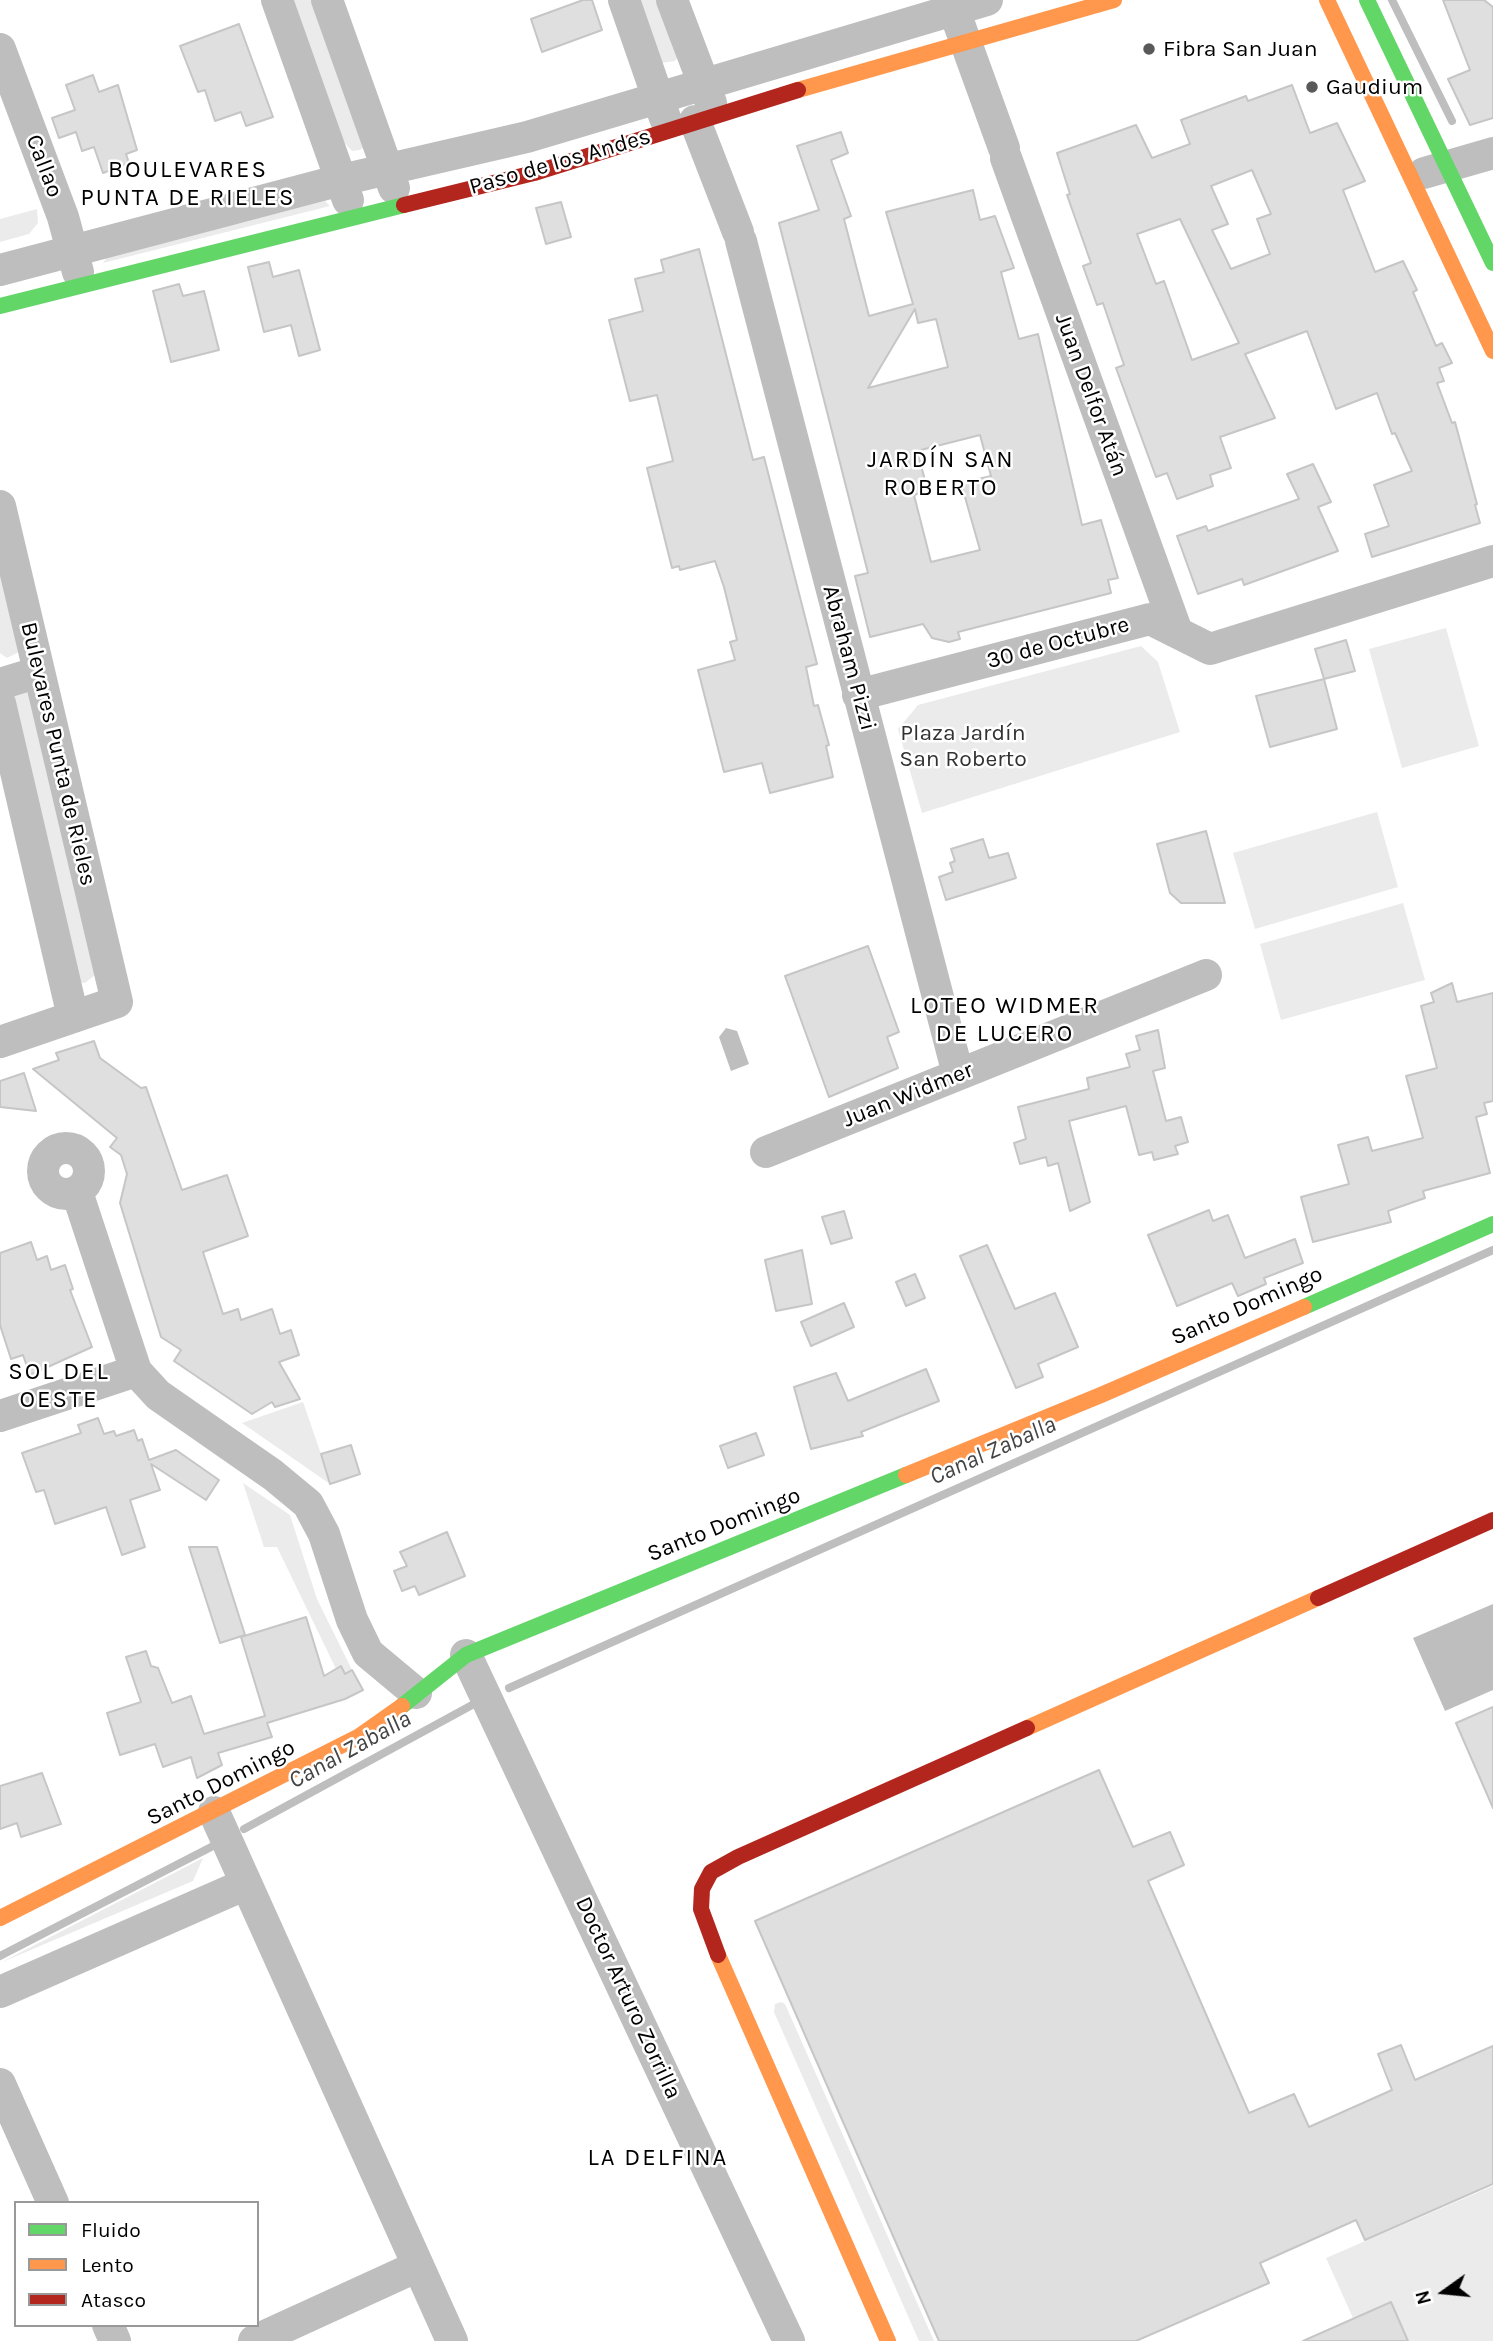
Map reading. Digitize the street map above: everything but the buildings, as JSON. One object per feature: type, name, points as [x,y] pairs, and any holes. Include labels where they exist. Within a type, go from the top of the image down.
[{"type":"street","points":[[277,0],[354,217]]},
{"type":"street","points":[[327,0],[400,206]]},
{"type":"street","name":"Abraham Pizzi","points":[[624,0],[658,97],[693,122],[739,236],[958,1074]]},
{"type":"street","name":"Abraham Pizzi","points":[[672,0],[703,83],[693,122]]},
{"type":"street","name":"Paso de los Andes","points":[[0,270],[341,180],[527,137],[952,5],[987,0]]},
{"type":"street","name":"Paso de los Andes","points":[[0,306],[534,173],[693,122],[1114,0]]},
{"type":"street","points":[[1326,0],[1493,351]]},
{"type":"street","points":[[1367,0],[1493,262]]},
{"type":"street","name":"Juan Delfor Atán","points":[[952,5],[1177,632]]},
{"type":"street","name":"Callao","points":[[0,49],[63,216],[82,285]]},
{"type":"street","points":[[1412,176],[1493,153]]},
{"type":"street","name":"Bulevares Punta de Rieles","points":[[0,506],[117,1002],[73,1017],[0,703]]},
{"type":"street","name":"30 de Octubre","points":[[858,695],[1150,619],[1210,649],[1493,561]]},
{"type":"street","points":[[0,684],[39,672]]},
{"type":"street","name":"Juan Widmer","points":[[766,1152],[1206,975]]},
{"type":"street","points":[[0,1042],[73,1017]]},
{"type":"street","points":[[77,1192],[135,1371],[158,1395],[273,1475],[308,1504],[324,1534],[352,1620],[368,1653],[416,1693]]},
{"type":"street","name":"Santo Domingo","points":[[0,1918],[358,1737],[386,1719],[466,1655],[1101,1395],[1493,1224]]},
{"type":"street","points":[[0,1416],[135,1371]]},
{"type":"street","points":[[888,2341],[712,1941],[701,1909],[702,1889],[711,1872],[751,1851],[1493,1520]]},
{"type":"street","name":"Doctor Arturo Zorrilla","points":[[466,1655],[789,2341]]},
{"type":"street","points":[[214,1812],[452,2341]]},
{"type":"street","points":[[0,1992],[246,1884]]},
{"type":"street","points":[[0,2084],[52,2201]]},
{"type":"street","points":[[254,2341],[418,2266]]},
{"type":"green space","points":[[291,0],[315,0],[365,146],[360,150],[352,151],[343,141]]},
{"type":"green space","points":[[636,0],[660,0],[678,57],[675,61],[662,63]]},
{"type":"green space","points":[[325,201],[330,206],[103,263],[107,257]]},
{"type":"green space","points":[[37,209],[38,223],[29,234],[0,242],[0,219]]},
{"type":"green space","points":[[0,549],[21,651],[7,658],[0,653]]},
{"type":"green space","points":[[1446,628],[1479,746],[1402,768],[1369,649]]},
{"type":"green space","name":"Plaza Jardín San Roberto","points":[[1141,646],[1158,662],[1180,732],[922,813],[898,729],[918,705]]},
{"type":"green space","points":[[19,689],[29,692],[95,975],[85,983],[78,982],[11,695]]},
{"type":"green space","points":[[1377,812],[1398,887],[1255,929],[1233,853]]},
{"type":"green space","points":[[1403,903],[1425,980],[1281,1020],[1260,944]]},
{"type":"green space","points":[[303,1402],[321,1454],[330,1484],[242,1423]]},
{"type":"green space","points":[[243,1483],[290,1515],[317,1599],[352,1670],[345,1674],[341,1667],[336,1669],[277,1547],[264,1547]]},
{"type":"green space","points":[[203,1858],[193,1881],[0,1963]]},
{"type":"green space","points":[[775,2004],[785,2004],[934,2341],[919,2341],[774,2012]]},
{"type":"green space","points":[[1493,2186],[1493,2341],[1409,2341],[1391,2301],[1353,2318],[1326,2258]]},
{"type":"shaded area","points":[[726,1028],[737,1031],[749,1064],[731,1071],[719,1037]]},
{"type":"shaded area","points":[[1493,1604],[1493,1690],[1445,1711],[1413,1638]]},
{"type":"waterway","points":[[1392,0],[1452,121]]},
{"type":"waterway","name":"Canal Zaballa","points":[[509,1688],[1493,1250]]},
{"type":"waterway","name":"Canal Zaballa","points":[[244,1829],[474,1704]]},
{"type":"waterway","name":"Canal Zaballa","points":[[0,1956],[215,1845]]},
{"type":"traffic: fast","points":[[1367,0],[1493,263]]},
{"type":"traffic: fast","points":[[0,306],[404,205]]},
{"type":"traffic: fast","points":[[1304,1307],[1493,1224]]},
{"type":"traffic: fast","points":[[402,1706],[466,1655],[906,1475]]},
{"type":"traffic: slow","points":[[798,90],[1114,0]]},
{"type":"traffic: slow","points":[[1327,0],[1493,351]]},
{"type":"traffic: slow","points":[[906,1475],[1101,1395],[1304,1307]]},
{"type":"traffic: slow","points":[[1027,1728],[1318,1598]]},
{"type":"traffic: slow","points":[[0,1918],[358,1737],[402,1706]]},
{"type":"traffic: slow","points":[[718,1955],[888,2341]]},
{"type":"traffic: jam","points":[[404,205],[534,173],[798,90]]},
{"type":"traffic: jam","points":[[1318,1598],[1493,1520]]},
{"type":"traffic: jam","points":[[718,1955],[701,1909],[702,1889],[711,1872],[738,1857],[1027,1728]]},
{"type":"place","name":"Fibra San Juan","points":[[1149,49]]},
{"type":"place","name":"Gaudium","points":[[1312,87]]},
{"type":"district","name":"BOULEVARES PUNTA DE RIELES","points":[[188,184]]},
{"type":"district","name":"JARDÍN SAN ROBERTO","points":[[941,474]]},
{"type":"district","name":"LOTEO WIDMER DE LUCERO","points":[[1005,1020]]},
{"type":"district","name":"SOL DEL OESTE","points":[[59,1386]]},
{"type":"district","name":"LA DELFINA","points":[[658,2158]]}]
